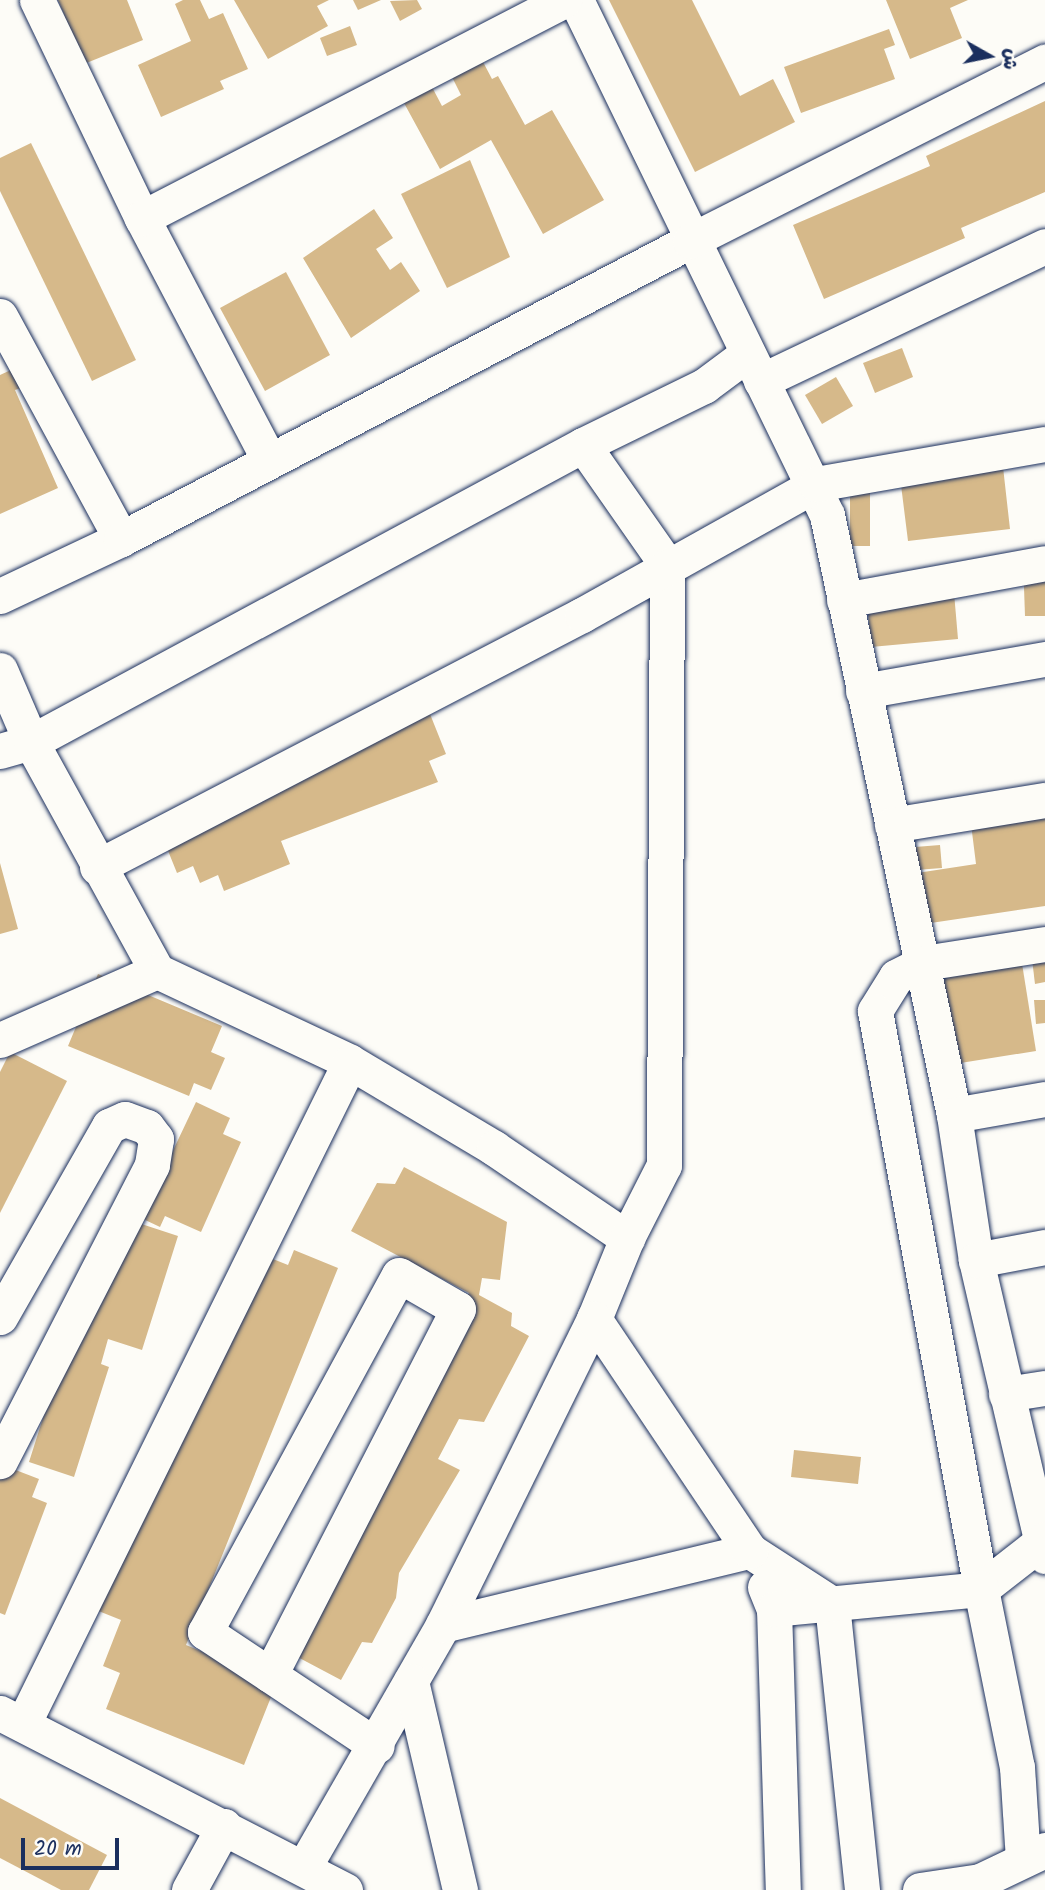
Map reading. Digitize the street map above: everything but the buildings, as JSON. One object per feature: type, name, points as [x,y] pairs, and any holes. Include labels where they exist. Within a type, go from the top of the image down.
[{"type":"street","points":[[37,0],[142,218],[269,460]]},
{"type":"street","points":[[142,218],[564,0]]},
{"type":"street","points":[[576,0],[690,241],[816,484],[827,515],[954,1115],[976,1260],[1044,1545],[981,1589],[774,1609]]},
{"type":"street","points":[[0,596],[121,539],[690,241],[1045,62]]},
{"type":"street","points":[[15,747],[583,445],[704,386],[754,368],[1045,246]]},
{"type":"street","points":[[0,316],[121,539]]},
{"type":"street","points":[[97,867],[582,615],[667,565],[816,484],[1045,444]]},
{"type":"street","points":[[303,1868],[377,1746],[443,1625],[594,1319],[627,1238],[664,1165],[667,565],[583,445]]},
{"type":"street","points":[[844,600],[1045,563]]},
{"type":"street","points":[[863,691],[1045,659]]},
{"type":"street","points":[[0,670],[15,747],[97,867],[157,971],[350,1062],[495,1148],[627,1238]]},
{"type":"street","points":[[892,825],[1045,800]]},
{"type":"street","points":[[920,1890],[980,1881],[1034,1855],[981,1589],[875,1011],[896,977],[923,963],[1045,944]]},
{"type":"street","points":[[0,1040],[157,971]]},
{"type":"street","points":[[345,1890],[11,1718],[350,1062]]},
{"type":"street","points":[[954,1115],[1045,1099]]},
{"type":"street","points":[[0,1317],[109,1126],[125,1119],[148,1127],[156,1139],[152,1165],[0,1461]]},
{"type":"street","points":[[976,1260],[1045,1247]]},
{"type":"street","points":[[270,1675],[458,1308],[399,1275],[205,1632],[377,1746]]},
{"type":"street","points":[[594,1319],[750,1551],[774,1609],[783,1890]]},
{"type":"street","points":[[1006,1394],[1045,1388]]},
{"type":"street","points":[[443,1625],[750,1551],[832,1604]]},
{"type":"street","points":[[832,1604],[862,1890]]},
{"type":"street","points":[[411,1681],[460,1890]]},
{"type":"street","points":[[189,1890],[224,1826]]}]
